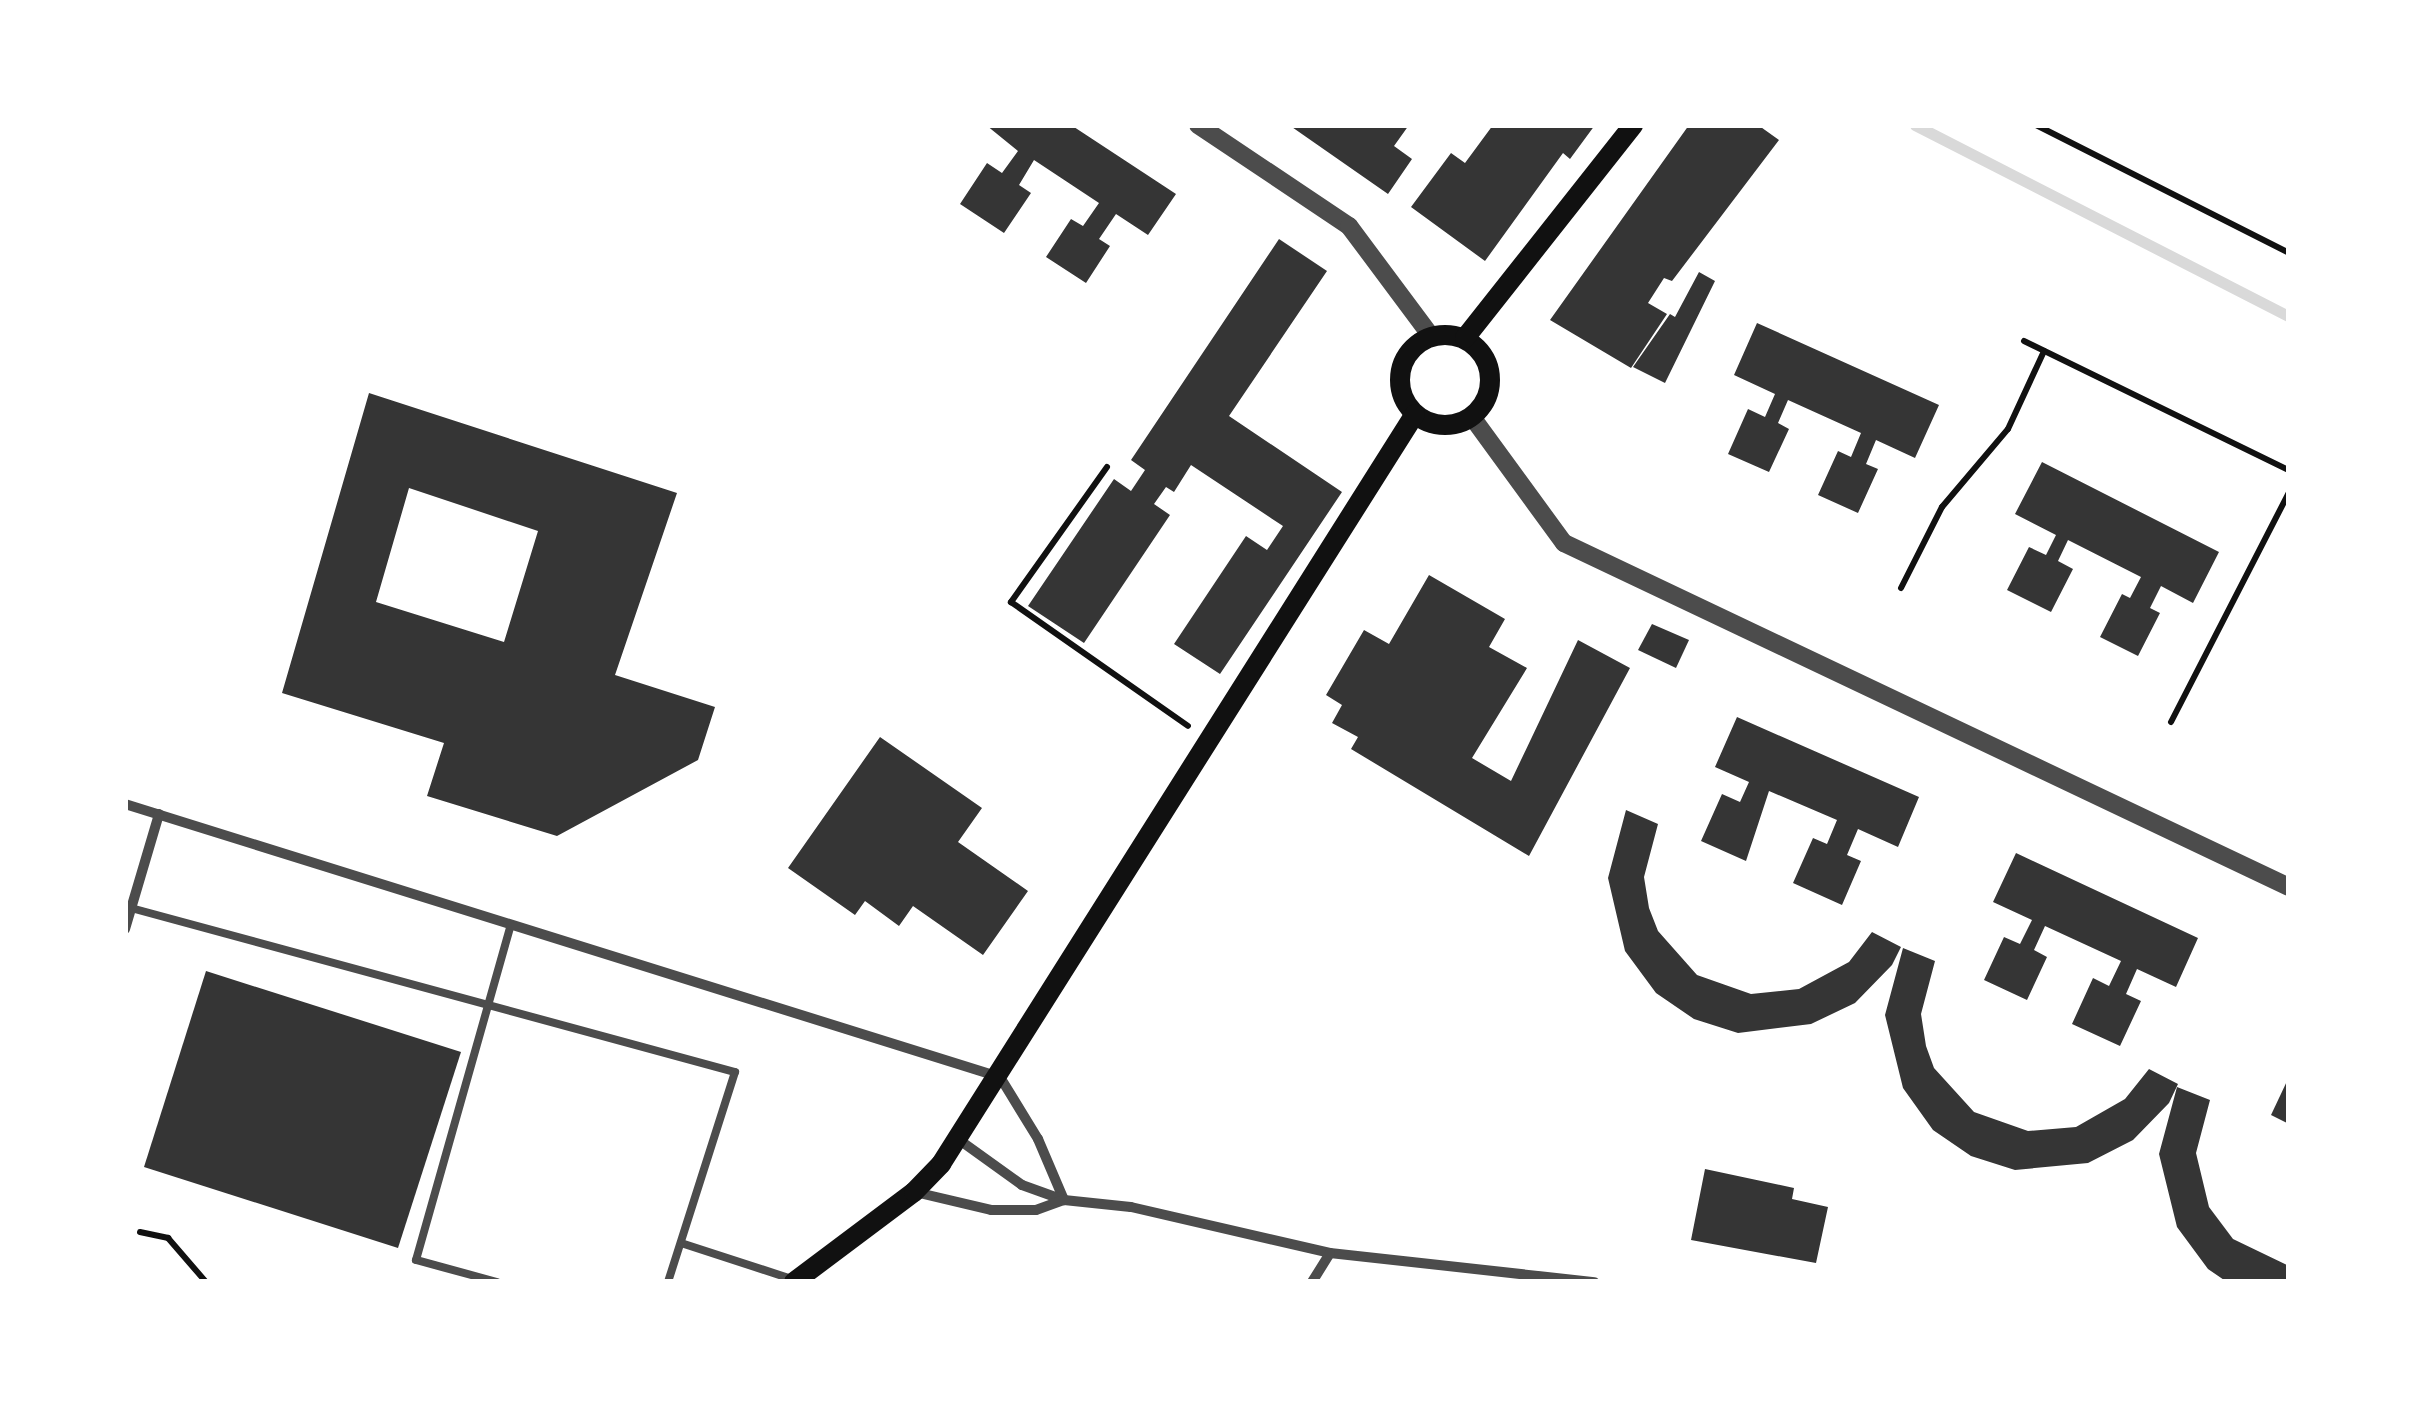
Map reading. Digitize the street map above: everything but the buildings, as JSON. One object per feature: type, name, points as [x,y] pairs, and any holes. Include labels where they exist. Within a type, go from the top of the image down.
[{"type":"main road","points":[[1465,338],[1633,125]]},
{"type":"main road","points":[[1431,336],[1465,338],[1478,347],[1491,376],[1490,391],[1472,417],[1443,426],[1415,414],[1399,378],[1409,352],[1431,336]]},
{"type":"main road","points":[[795,1281],[914,1192],[958,1139],[1415,414]]},
{"type":"street","points":[[1198,125],[1349,226],[1431,336]]},
{"type":"street","points":[[1472,417],[1564,543],[2289,887]]},
{"type":"street","points":[[125,804],[1000,1076],[1038,1138],[1064,1200]]},
{"type":"street","points":[[125,928],[158,814]]},
{"type":"street","points":[[958,1139],[1022,1185],[1064,1200],[1132,1207],[1330,1253],[1594,1282]]},
{"type":"street","points":[[914,1192],[991,1210],[1036,1210],[1064,1200]]},
{"type":"street","points":[[1312,1282],[1330,1253]]},
{"type":"lane","points":[[131,908],[735,1072],[668,1282]]},
{"type":"lane","points":[[498,1282],[416,1260],[512,924]]},
{"type":"lane","points":[[681,1243],[795,1281]]},
{"type":"path","points":[[2036,125],[2289,254]]},
{"type":"path","points":[[2024,341],[2289,470]]},
{"type":"path","points":[[1900,588],[1942,507],[2008,430],[2044,351]]},
{"type":"path","points":[[1107,466],[1010,602],[1193,730]]},
{"type":"path","points":[[2170,722],[2289,492]]},
{"type":"path","points":[[140,1232],[168,1238],[206,1282]]},
{"type":"waterway","points":[[1915,125],[2289,316]]}]
